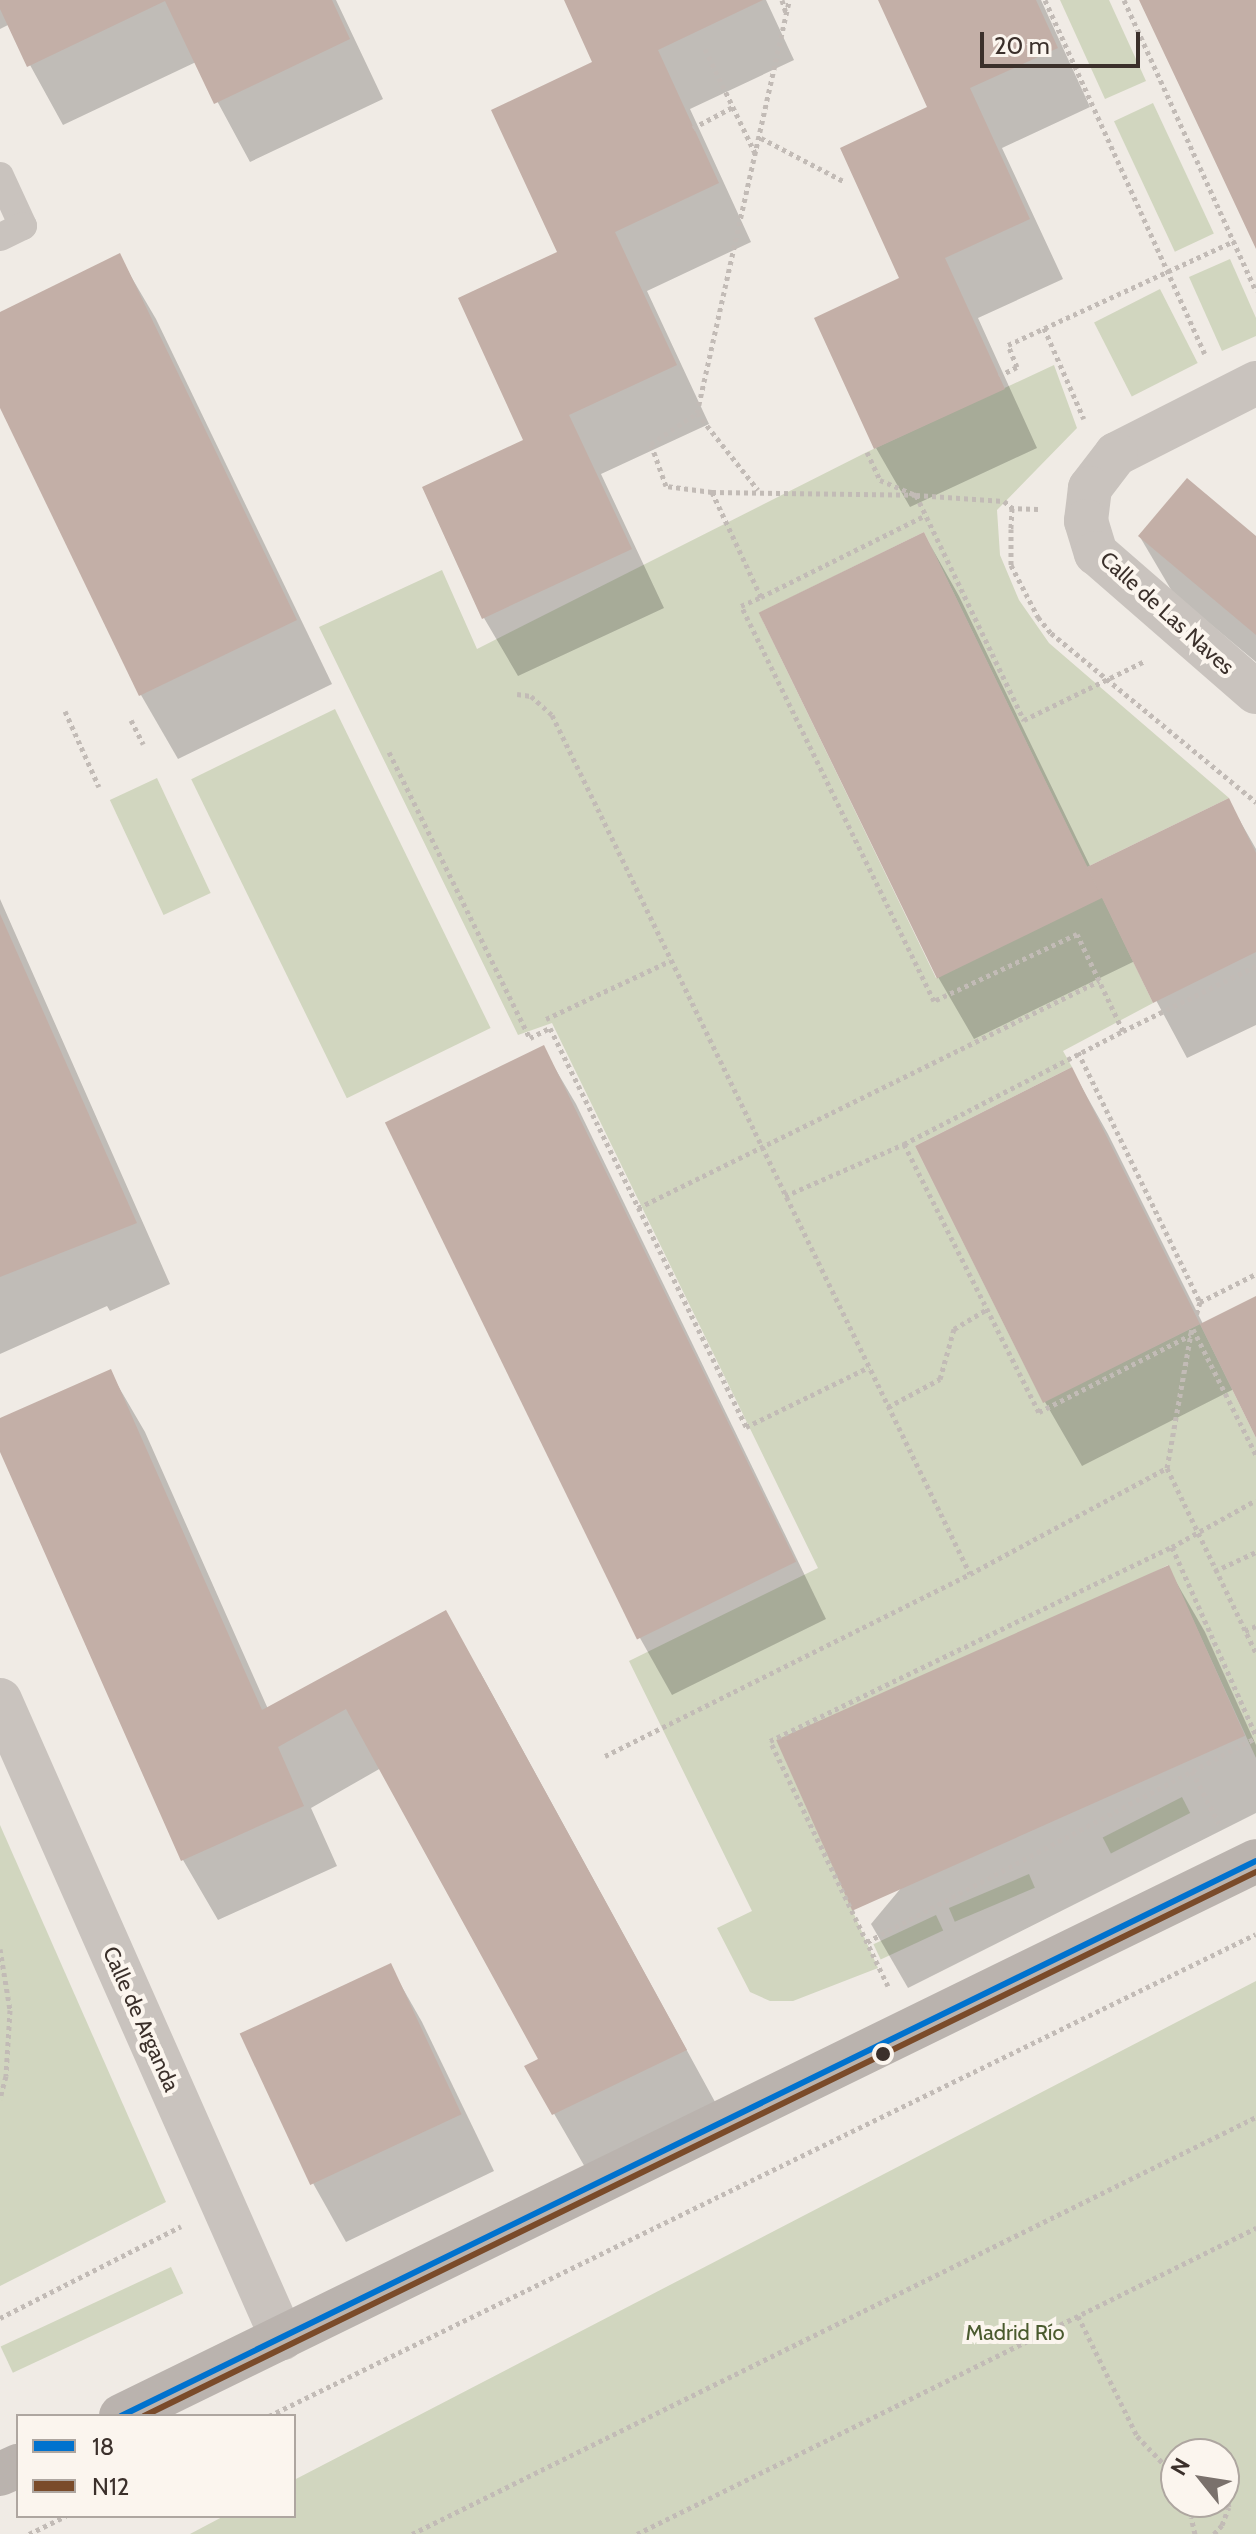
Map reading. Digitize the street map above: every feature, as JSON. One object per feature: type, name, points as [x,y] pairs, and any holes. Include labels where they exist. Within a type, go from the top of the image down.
[{"type":"street","points":[[1105,465],[1116,454],[1241,390]]},
{"type":"street","name":"Calle de Las Naves","points":[[1105,465],[1090,488],[1086,521],[1096,553],[1256,692]]},
{"type":"street","name":"Calle de Arganda","points":[[0,1700],[282,2338]]},
{"type":"street","points":[[125,2414],[1249,1864]]},
{"type":"lane","points":[[0,176],[23,226],[0,237]]},
{"type":"path","points":[[782,0],[786,14]]},
{"type":"path","points":[[789,0],[761,138],[697,413],[651,444],[666,486],[712,492],[758,490],[916,495],[1004,501],[1012,508]]},
{"type":"path","points":[[1045,0],[1168,271],[1241,390]]},
{"type":"path","points":[[1124,0],[1256,291]]},
{"type":"path","points":[[705,49],[756,156]]},
{"type":"path","points":[[693,128],[733,107]]},
{"type":"path","points":[[761,138],[845,182]]},
{"type":"path","points":[[999,376],[1017,367],[1008,345],[1234,241]]},
{"type":"path","points":[[1044,328],[1105,465]]},
{"type":"path","points":[[697,413],[758,490]]},
{"type":"path","points":[[867,452],[880,480],[916,495],[1024,720],[1192,636]]},
{"type":"path","points":[[712,492],[761,597]]},
{"type":"path","points":[[924,516],[741,606],[934,1001],[1077,934],[1123,1031]]},
{"type":"path","points":[[517,694],[531,696],[552,715],[970,1574]]},
{"type":"path","points":[[65,711],[99,787]]},
{"type":"path","points":[[131,720],[143,744]]},
{"type":"path","points":[[389,752],[525,1030],[530,1038],[550,1028],[746,1427],[869,1367]]},
{"type":"path","points":[[546,1019],[670,961]]},
{"type":"path","points":[[785,1196],[904,1144],[1078,1052],[1256,966]]},
{"type":"path","points":[[638,1208],[1099,981]]},
{"type":"path","points":[[1078,1052],[1200,1302],[1196,1316]]},
{"type":"path","points":[[904,1144],[1039,1412],[1191,1335]]},
{"type":"path","points":[[1200,1302],[1256,1274]]},
{"type":"path","points":[[888,1407],[940,1379],[954,1329],[987,1309]]},
{"type":"path","points":[[1256,1455],[1192,1328],[1167,1468],[1196,1534],[1256,1653]]},
{"type":"path","points":[[605,1756],[970,1574],[1167,1468]]},
{"type":"path","points":[[911,2031],[770,1741],[1172,1547],[1256,1500]]},
{"type":"path","points":[[867,1942],[1256,1737],[1172,1547]]},
{"type":"path","points":[[1215,1571],[1256,1552]]},
{"type":"path","points":[[1245,1631],[1256,1626]]},
{"type":"path","points":[[1192,1771],[1249,1864]]},
{"type":"path","points":[[273,2414],[1256,1934]]},
{"type":"path","points":[[0,1949],[10,2010],[6,2076],[0,2099]]},
{"type":"path","points":[[412,2534],[1256,2117]]},
{"type":"path","points":[[0,2318],[183,2225],[188,2238]]},
{"type":"path","points":[[637,2534],[1256,2228]]},
{"type":"path","points":[[1078,2316],[1137,2436],[1160,2460]]},
{"type":"path","points":[[29,2534],[62,2518]]},
{"type":"green space","points":[[1060,0],[1109,0],[1146,81],[1105,99]]},
{"type":"green space","points":[[1153,103],[1214,234],[1175,252],[1114,121]]},
{"type":"green space","points":[[1230,259],[1256,318],[1256,336],[1222,351],[1189,277]]},
{"type":"green space","points":[[1160,289],[1198,363],[1132,397],[1094,323]]},
{"type":"green space","points":[[1054,365],[1077,428],[997,510],[1000,555],[1019,600],[1049,643],[1229,798],[1087,867],[924,532],[759,613],[936,978],[1102,897],[1153,1003],[1063,1051],[1072,1067],[915,1146],[1043,1402],[1200,1324],[1256,1438],[1256,1758],[1168,1565],[786,1761],[878,1968],[793,2001],[770,2001],[750,1992],[717,1928],[752,1911],[629,1661],[818,1568],[552,1023],[518,1035],[319,627],[442,570],[477,649],[867,452]]},
{"type":"green space","points":[[335,709],[491,1028],[347,1098],[191,779]]},
{"type":"green space","points":[[157,778],[211,893],[164,915],[110,800]]},
{"type":"green space","points":[[1182,1797],[1190,1813],[1111,1853],[1103,1837]]},
{"type":"green space","points":[[0,1825],[166,2202],[0,2286]]},
{"type":"green space","points":[[1029,1874],[1035,1888],[955,1922],[949,1908]]},
{"type":"green space","points":[[936,1915],[943,1930],[881,1960],[873,1944]]},
{"type":"green space","name":"Madrid Río","points":[[1256,1981],[1256,2534],[190,2534],[220,2518],[296,2518],[296,2479]]},
{"type":"green space","points":[[171,2267],[183,2293],[13,2373],[1,2346]]},
{"type":"building","points":[[0,0],[332,0],[350,39],[214,104],[165,1],[27,67],[0,9]]},
{"type":"building","points":[[564,0],[763,0],[658,50],[719,183],[615,232],[677,365],[569,415],[632,549],[482,619],[422,487],[523,440],[458,298],[557,252],[491,110],[592,62]]},
{"type":"building","points":[[878,0],[1036,0],[1058,48],[970,88],[1030,219],[945,258],[1005,389],[874,449],[814,318],[899,278],[840,148],[927,107]]},
{"type":"building","points":[[1139,0],[1256,0],[1256,249],[1205,140]]},
{"type":"building","points":[[120,253],[297,620],[139,696],[0,408],[0,312]]},
{"type":"building","points":[[1187,478],[1256,536],[1256,635],[1138,536]]},
{"type":"building","points":[[924,532],[1102,898],[937,978],[759,613]]},
{"type":"building","points":[[1229,798],[1256,853],[1256,952],[1153,1003],[1087,867]]},
{"type":"building","points":[[0,914],[137,1223],[0,1277]]},
{"type":"building","points":[[544,1045],[796,1562],[637,1639],[385,1123]]},
{"type":"building","points":[[1072,1067],[1200,1324],[1043,1403],[915,1146]]},
{"type":"building","points":[[1256,1296],[1256,1438],[1200,1324]]},
{"type":"building","points":[[111,1369],[262,1710],[446,1610],[687,2050],[552,2115],[524,2066],[538,2059],[346,1709],[278,1747],[304,1806],[181,1861],[0,1452],[0,1418]]},
{"type":"building","points":[[1169,1565],[1245,1736],[852,1911],[776,1740]]},
{"type":"building","points":[[391,1963],[462,2114],[310,2185],[240,2034]]},
{"type":"transit line","name":"18","points":[[125,2414],[1256,1861]]},
{"type":"transit line","name":"N12","points":[[148,2414],[1256,1872]]}]
